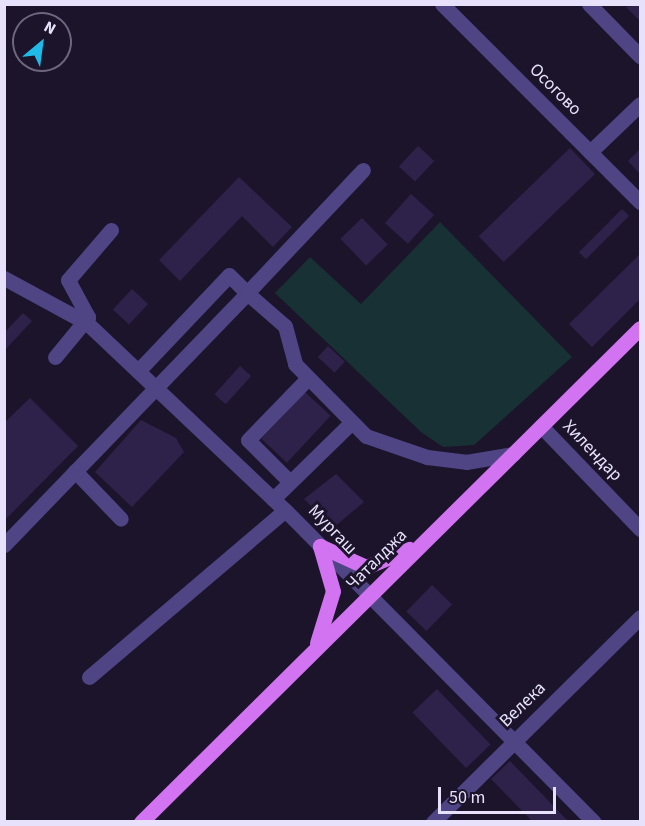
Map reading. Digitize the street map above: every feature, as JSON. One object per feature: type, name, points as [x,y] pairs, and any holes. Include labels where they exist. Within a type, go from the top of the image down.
[{"type":"main road","name":"Чаталджа","points":[[141,822],[640,328]]},
{"type":"main road","points":[[320,546],[366,567],[424,541]]},
{"type":"main road","points":[[313,650],[333,591],[320,546]]},
{"type":"street","name":"Осогово","points":[[442,4],[640,202]]},
{"type":"street","points":[[590,4],[640,56]]},
{"type":"street","points":[[590,152],[640,104]]},
{"type":"street","points":[[4,545],[363,170]]},
{"type":"street","points":[[55,357],[87,323],[86,310],[68,280],[111,230]]},
{"type":"street","points":[[138,371],[229,275],[285,326],[295,364],[366,436],[427,457],[466,462],[513,454]]},
{"type":"street","points":[[4,278],[87,323]]},
{"type":"street","name":"Мургаш","points":[[87,323],[285,510],[594,822]]},
{"type":"street","points":[[290,483],[248,440],[308,378]]},
{"type":"street","points":[[273,499],[352,422]]},
{"type":"street","name":"Хилендар","points":[[541,426],[640,528]]},
{"type":"street","points":[[75,471],[121,519]]},
{"type":"street","points":[[89,677],[285,510]]},
{"type":"street","name":"Велека","points":[[433,822],[640,617]]},
{"type":"green space","points":[[440,222],[572,357],[474,445],[443,447],[421,432],[275,293],[310,257],[361,304]]},
{"type":"building","points":[[640,4],[640,21],[626,7]]},
{"type":"building","points":[[418,146],[434,161],[415,181],[399,166]]},
{"type":"building","points":[[570,148],[595,174],[504,262],[479,236]]},
{"type":"building","points":[[640,149],[640,174],[628,161]]},
{"type":"building","points":[[239,177],[292,227],[273,247],[242,216],[180,281],[159,260]]},
{"type":"building","points":[[411,194],[434,215],[408,244],[385,223]]},
{"type":"building","points":[[622,209],[629,216],[586,259],[579,252]]},
{"type":"building","points":[[362,218],[388,245],[366,265],[340,239]]},
{"type":"building","points":[[640,254],[640,299],[592,347],[569,324]]},
{"type":"building","points":[[132,289],[148,304],[129,324],[113,309]]},
{"type":"building","points":[[23,313],[32,321],[4,351],[4,333]]},
{"type":"building","points":[[328,346],[345,362],[335,373],[318,357]]},
{"type":"building","points":[[240,366],[251,376],[226,404],[215,394]]},
{"type":"building","points":[[305,392],[331,416],[287,463],[261,439]]},
{"type":"building","points":[[30,398],[78,446],[4,521],[4,423]]},
{"type":"building","points":[[141,420],[176,438],[184,452],[132,507],[95,472]]},
{"type":"building","points":[[336,474],[364,502],[333,528],[304,499]]},
{"type":"building","points":[[432,585],[452,604],[426,631],[406,612]]},
{"type":"building","points":[[437,689],[490,744],[466,768],[413,713]]},
{"type":"building","points":[[510,761],[569,822],[533,822],[491,779]]}]
